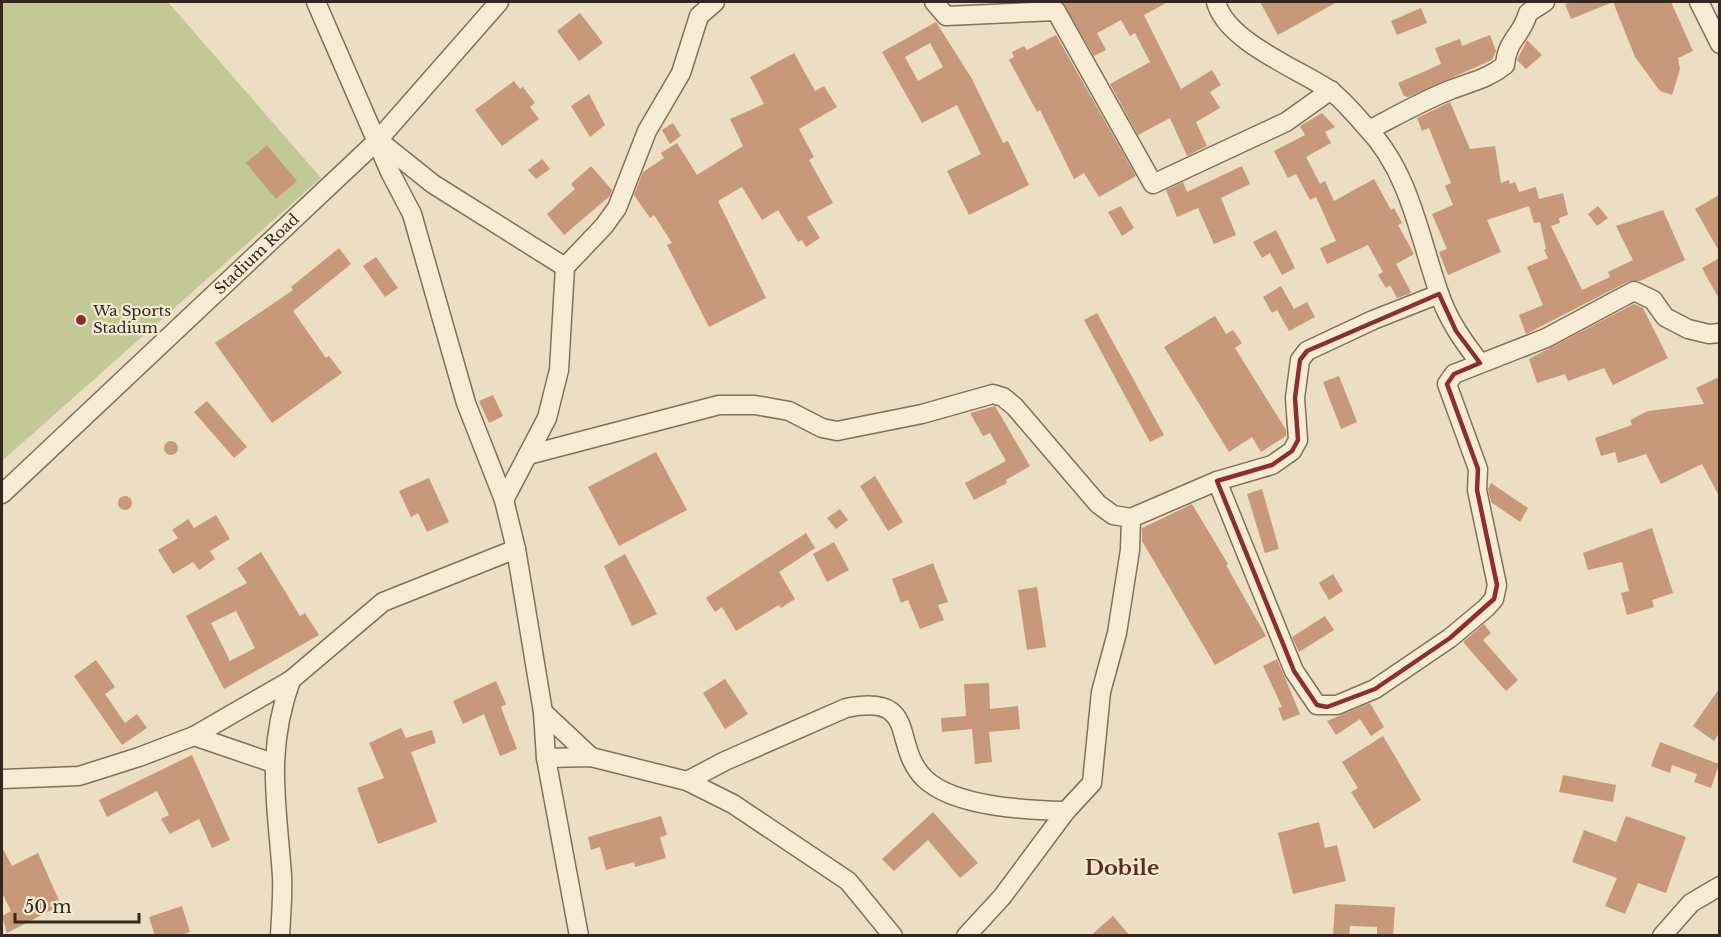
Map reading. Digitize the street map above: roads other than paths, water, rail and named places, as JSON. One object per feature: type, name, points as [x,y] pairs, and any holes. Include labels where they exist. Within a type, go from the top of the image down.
[{"type":"street","points":[[316,2],[390,172],[412,214],[466,403],[504,500],[516,549],[543,712],[546,758],[579,936]]},
{"type":"street","name":"Stadium Road","points":[[2,494],[378,140],[499,2]]},
{"type":"street","points":[[504,500],[547,418],[559,370],[565,267],[604,226],[617,208],[647,131],[681,73],[699,16],[715,2]]},
{"type":"street","points":[[934,2],[946,16],[1007,7],[1056,11],[1153,184],[1286,122],[1331,90]]},
{"type":"street","points":[[1216,2],[1218,11],[1237,34],[1331,90],[1369,130],[1395,167],[1420,226],[1439,294],[1456,331],[1480,363]]},
{"type":"street","points":[[1369,130],[1452,89],[1476,83],[1498,70],[1505,64],[1507,48],[1524,26],[1528,12],[1545,2]]},
{"type":"street","points":[[1700,2],[1719,44]]},
{"type":"street","points":[[378,140],[433,184],[565,267]]},
{"type":"street","points":[[1218,481],[1294,671],[1317,705],[1337,705],[1375,689],[1450,638],[1494,599],[1497,585],[1477,490],[1478,470],[1447,384],[1454,374],[1546,338],[1634,291],[1653,300],[1665,317],[1688,329],[1709,334],[1719,333]]},
{"type":"street","points":[[528,455],[719,405],[755,405],[789,411],[822,428],[837,431],[922,414],[993,394],[1002,397],[1015,407],[1098,504],[1113,515],[1131,518],[1218,481],[1272,465],[1292,451],[1298,440],[1295,398],[1300,360],[1307,351],[1373,320],[1439,294]]},
{"type":"street","points":[[966,936],[1002,897],[1066,811],[1092,783],[1101,692],[1117,633],[1130,550],[1131,518]]},
{"type":"street","points":[[2,779],[79,776],[194,736],[291,680],[383,602],[516,549]]},
{"type":"street","points":[[280,936],[282,878],[273,763],[280,710],[291,680]]},
{"type":"street","points":[[687,781],[725,761],[846,708],[867,704],[893,712],[901,722],[911,759],[925,778],[942,790],[959,797],[1003,806],[1066,811]]},
{"type":"street","points":[[543,712],[591,758]]},
{"type":"street","points":[[194,736],[273,763]]},
{"type":"street","points":[[546,758],[591,758],[687,781],[733,804],[848,881],[893,936]]},
{"type":"street","points":[[1662,936],[1691,903],[1719,885]]},
{"type":"place","name":"Wa Sports Stadium","points":[[81,320]]},
{"type":"district","name":"Dobile","points":[[1122,868]]}]
